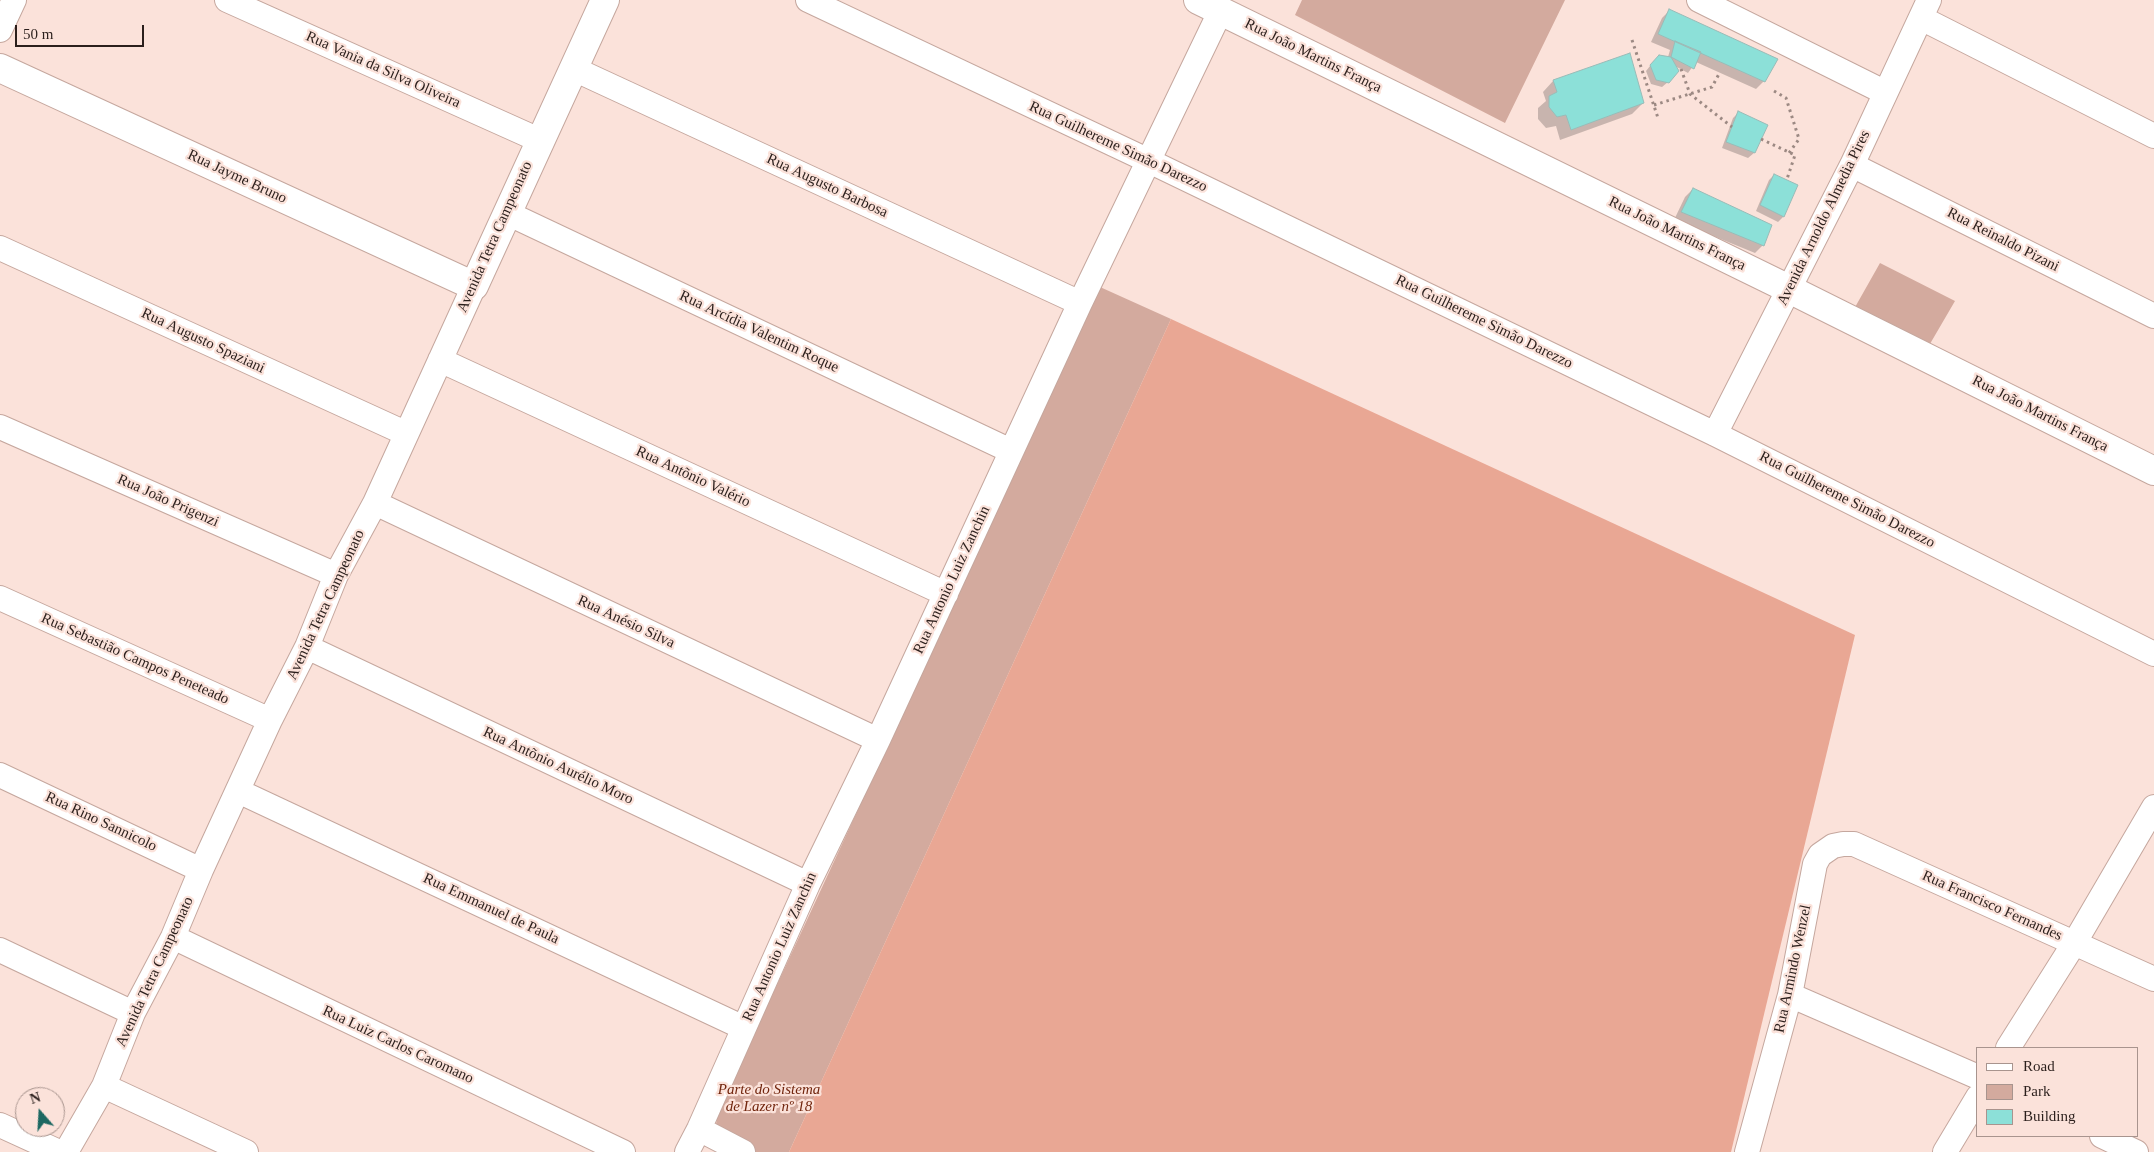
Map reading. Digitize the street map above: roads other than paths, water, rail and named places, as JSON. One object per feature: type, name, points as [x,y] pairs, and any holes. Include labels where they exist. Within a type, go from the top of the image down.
[{"type":"main road","name":"Avenida Tetra Campeonato","points":[[474,286],[604,0]]},
{"type":"main road","name":"Rua João Martins França","points":[[1209,5],[1789,289],[2154,471]]},
{"type":"main road","name":"Rua Jayme Bruno","points":[[0,68],[474,286]]},
{"type":"street","points":[[0,30],[14,0]]},
{"type":"street","name":"Rua Vania da Silva Oliveira","points":[[227,0],[539,140]]},
{"type":"street","name":"Rua Guilhereme Simão Darezzo","points":[[808,0],[1149,161],[1715,434],[2154,654]]},
{"type":"street","points":[[1699,0],[1884,92]]},
{"type":"street","name":"Rua Antonio Luiz Zanchin","points":[[687,1152],[808,884],[878,740],[1080,303],[1149,161],[1209,5]]},
{"type":"street","points":[[1925,9],[2154,136]]},
{"type":"street","name":"Avenida Arnoldo Almedia Pires","points":[[1715,434],[1852,165],[1884,92],[1925,9]]},
{"type":"street","name":"Rua Augusto Barbosa","points":[[574,69],[1080,303]]},
{"type":"street","name":"Rua Reinaldo Pizani","points":[[1852,165],[2154,316]]},
{"type":"street","name":"Rua Arcídia Valentim Roque","points":[[507,213],[1011,451]]},
{"type":"street","name":"Rua Augusto Spaziani","points":[[0,248],[405,433]]},
{"type":"street","name":"Avenida Tetra Campeonato","points":[[66,1152],[104,1086],[133,1012],[173,937],[201,870],[270,720],[307,647],[336,576],[375,503],[405,433],[474,286]]},
{"type":"street","name":"Rua Antõnio Valério","points":[[440,360],[946,594]]},
{"type":"street","name":"Rua João Prigenzi","points":[[0,427],[336,576]]},
{"type":"street","name":"Rua Anésio Silva","points":[[375,503],[878,740]]},
{"type":"street","name":"Rua Sebastião Campos Peneteado","points":[[0,598],[270,720]]},
{"type":"street","name":"Rua Antõnio Aurélio Moro","points":[[307,647],[808,884]]},
{"type":"street","name":"Rua Rino Sannicolo","points":[[0,775],[201,870]]},
{"type":"street","name":"Rua Emmanuel de Paula","points":[[238,791],[744,1028]]},
{"type":"street","points":[[2009,1047],[2075,942],[2154,807]]},
{"type":"street","name":"Rua Francisco Fernandes","points":[[1828,848],[1843,844],[1854,844],[2154,979]]},
{"type":"street","name":"Rua Armindo Wenzel","points":[[1747,1152],[1790,995],[1813,869],[1817,860],[1828,848]]},
{"type":"street","name":"Rua Luiz Carlos Caromano","points":[[173,937],[623,1152]]},
{"type":"street","points":[[0,950],[133,1012]]},
{"type":"street","points":[[1790,995],[1976,1075]]},
{"type":"street","points":[[104,1086],[246,1152]]},
{"type":"street","points":[[1944,1152],[1976,1100]]},
{"type":"street","points":[[0,1125],[59,1152]]},
{"type":"street","points":[[699,1129],[743,1152]]},
{"type":"street","points":[[2104,1137],[2136,1152]]},
{"type":"park label","name":"Parte do Sistema de Lazer nº 18","points":[[769,1098]]}]
